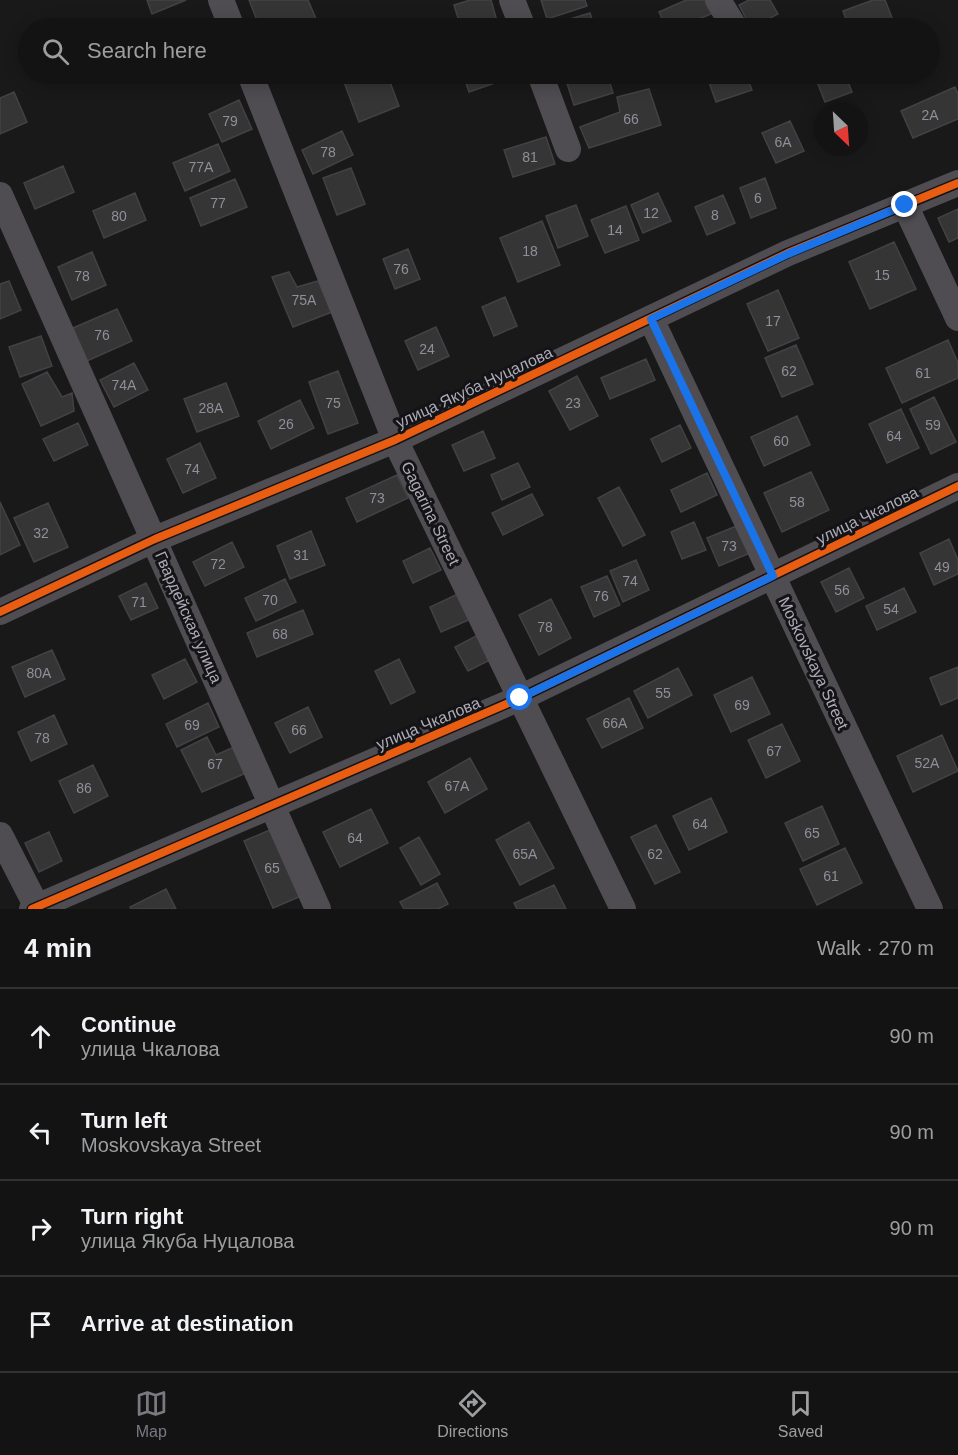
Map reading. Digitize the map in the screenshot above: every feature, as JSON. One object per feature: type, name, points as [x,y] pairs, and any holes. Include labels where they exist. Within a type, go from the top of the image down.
[{"type":"street","points":[[221,0],[228,18]]},
{"type":"street","points":[[512,0],[519,18]]},
{"type":"street","points":[[718,0],[729,18]]},
{"type":"street","name":"Gagarina Street","points":[[254,84],[395,440],[623,909]]},
{"type":"street","points":[[544,84],[568,149]]},
{"type":"street","name":"улица Якуба Нуцалова","points":[[0,612],[154,539],[395,440],[788,254],[958,183]]},
{"type":"street","name":"Гвардейская улица","points":[[0,195],[318,909]]},
{"type":"street","points":[[905,205],[958,318]]},
{"type":"street","name":"Moskovskaya Street","points":[[651,319],[930,909]]},
{"type":"street","name":"улица Чкалова","points":[[36,908],[520,698],[958,486]]},
{"type":"street","points":[[0,835],[36,908]]},
{"type":"building","points":[[147,0],[186,0],[152,14]]},
{"type":"building","points":[[249,0],[308,0],[316,18],[256,18]]},
{"type":"building","points":[[470,0],[491,0],[496,18],[458,18],[454,5]]},
{"type":"building","points":[[541,0],[585,0],[587,6],[547,18]]},
{"type":"building","points":[[686,0],[707,0],[713,13],[701,18],[662,18],[659,12]]},
{"type":"building","points":[[749,0],[770,0],[778,14],[770,18],[746,18],[739,5]]},
{"type":"building","points":[[873,0],[885,0],[892,18],[845,18],[843,11]]},
{"type":"building","points":[[590,13],[592,18],[573,18]]},
{"type":"building","points":[[345,84],[391,84],[399,106],[359,122]]},
{"type":"building","points":[[466,84],[492,84],[469,92]]},
{"type":"building","points":[[567,84],[610,84],[613,93],[574,105]]},
{"type":"building","points":[[710,84],[750,84],[752,90],[716,102]]},
{"type":"building","points":[[818,84],[849,84],[852,92],[825,102]]},
{"type":"building","points":[[955,87],[958,94],[958,119],[913,138],[901,111]]},
{"type":"building","points":[[649,89],[661,125],[589,148],[580,127],[620,112],[617,97]]},
{"type":"building","points":[[14,92],[27,122],[0,134],[0,98]]},
{"type":"building","points":[[239,100],[252,129],[222,142],[209,114]]},
{"type":"building","points":[[790,121],[804,151],[776,163],[762,133]]},
{"type":"building","points":[[342,131],[353,155],[313,174],[302,150]]},
{"type":"building","points":[[546,137],[555,164],[513,177],[504,150]]},
{"type":"building","points":[[218,144],[230,171],[185,191],[173,163]]},
{"type":"building","points":[[63,166],[74,192],[35,209],[24,183]]},
{"type":"building","points":[[351,168],[365,204],[337,215],[323,178]]},
{"type":"building","points":[[765,178],[776,208],[751,218],[740,188]]},
{"type":"building","points":[[235,179],[247,207],[201,226],[190,198]]},
{"type":"building","points":[[135,193],[146,220],[104,238],[93,211]]},
{"type":"building","points":[[658,193],[671,221],[643,233],[631,205]]},
{"type":"building","points":[[723,195],[735,223],[707,235],[695,207]]},
{"type":"building","points":[[576,205],[588,236],[558,248],[546,216]]},
{"type":"building","points":[[626,206],[639,240],[605,253],[591,220]]},
{"type":"building","points":[[958,209],[958,238],[949,242],[938,218]]},
{"type":"building","points":[[542,221],[560,265],[518,282],[500,238]]},
{"type":"building","points":[[894,242],[916,289],[870,309],[849,262]]},
{"type":"building","points":[[408,249],[420,279],[395,289],[383,259]]},
{"type":"building","points":[[92,252],[106,285],[72,300],[58,267]]},
{"type":"building","points":[[289,272],[297,287],[318,281],[332,312],[293,327],[272,277]]},
{"type":"building","points":[[9,281],[21,310],[0,319],[0,284]]},
{"type":"building","points":[[778,290],[799,338],[768,351],[747,304]]},
{"type":"building","points":[[505,297],[517,326],[494,336],[482,307]]},
{"type":"building","points":[[117,309],[132,341],[87,361],[73,328]]},
{"type":"building","points":[[436,327],[449,356],[418,370],[405,341]]},
{"type":"building","points":[[41,336],[52,366],[20,377],[9,347]]},
{"type":"building","points":[[948,340],[958,363],[958,378],[902,403],[886,368]]},
{"type":"building","points":[[796,345],[813,384],[782,397],[765,358]]},
{"type":"building","points":[[646,359],[655,380],[610,399],[601,378]]},
{"type":"building","points":[[134,363],[148,390],[114,407],[100,380]]},
{"type":"building","points":[[338,371],[358,423],[328,434],[309,382]]},
{"type":"building","points":[[47,372],[62,397],[72,393],[74,411],[41,426],[22,384]]},
{"type":"building","points":[[577,376],[598,416],[570,430],[549,391]]},
{"type":"building","points":[[226,383],[239,416],[197,432],[184,399]]},
{"type":"building","points":[[934,397],[956,442],[931,454],[910,409]]},
{"type":"building","points":[[300,400],[314,428],[271,449],[258,421]]},
{"type":"building","points":[[901,409],[919,448],[887,463],[869,424]]},
{"type":"building","points":[[797,416],[810,445],[764,466],[751,437]]},
{"type":"building","points":[[78,423],[88,445],[54,461],[43,439]]},
{"type":"building","points":[[680,425],[691,448],[662,462],[651,439]]},
{"type":"building","points":[[483,431],[495,458],[464,471],[452,445]]},
{"type":"building","points":[[200,443],[216,478],[183,493],[167,459]]},
{"type":"building","points":[[518,463],[530,487],[502,500],[491,475]]},
{"type":"building","points":[[811,472],[829,510],[782,532],[764,493]]},
{"type":"building","points":[[707,473],[717,495],[681,512],[671,490]]},
{"type":"building","points":[[397,475],[408,498],[357,522],[346,498]]},
{"type":"building","points":[[619,487],[645,535],[623,546],[598,498]]},
{"type":"building","points":[[532,494],[543,515],[503,535],[492,513]]},
{"type":"building","points":[[0,502],[20,545],[0,555]]},
{"type":"building","points":[[48,503],[68,547],[34,562],[14,518]]},
{"type":"building","points":[[694,522],[706,550],[682,559],[671,532]]},
{"type":"building","points":[[739,525],[750,553],[719,566],[707,538]]},
{"type":"building","points":[[311,531],[325,565],[290,579],[277,546]]},
{"type":"building","points":[[949,539],[958,560],[958,574],[934,585],[920,553]]},
{"type":"building","points":[[232,542],[244,567],[205,586],[193,562]]},
{"type":"building","points":[[430,548],[441,570],[413,583],[403,561]]},
{"type":"building","points":[[636,560],[649,590],[623,602],[610,571]]},
{"type":"building","points":[[849,568],[864,598],[836,612],[821,582]]},
{"type":"building","points":[[607,576],[620,605],[594,617],[581,587]]},
{"type":"building","points":[[285,579],[296,602],[256,621],[245,598]]},
{"type":"building","points":[[146,583],[158,608],[131,620],[119,596]]},
{"type":"building","points":[[904,588],[916,612],[877,630],[866,606]]},
{"type":"building","points":[[462,592],[473,618],[441,632],[430,607]]},
{"type":"building","points":[[551,599],[571,638],[539,655],[519,615]]},
{"type":"building","points":[[303,610],[313,634],[257,657],[247,633]]},
{"type":"building","points":[[478,635],[490,660],[468,671],[455,647]]},
{"type":"building","points":[[52,650],[65,679],[25,697],[12,667]]},
{"type":"building","points":[[185,659],[197,682],[164,699],[152,675]]},
{"type":"building","points":[[399,659],[415,692],[391,704],[375,671]]},
{"type":"building","points":[[958,667],[958,698],[941,705],[930,678]]},
{"type":"building","points":[[678,668],[692,695],[648,718],[634,691]]},
{"type":"building","points":[[752,677],[770,714],[731,732],[714,695]]},
{"type":"building","points":[[629,698],[643,728],[602,748],[587,719]]},
{"type":"building","points":[[208,703],[219,727],[177,747],[166,724]]},
{"type":"building","points":[[308,707],[322,737],[290,753],[275,723]]},
{"type":"building","points":[[54,715],[67,744],[31,761],[18,732]]},
{"type":"building","points":[[782,724],[800,761],[766,778],[748,740]]},
{"type":"building","points":[[942,735],[958,771],[913,792],[897,756]]},
{"type":"building","points":[[207,737],[216,755],[234,747],[246,773],[202,792],[181,750]]},
{"type":"building","points":[[470,758],[487,789],[445,813],[428,782]]},
{"type":"building","points":[[93,765],[108,796],[74,813],[59,781]]},
{"type":"building","points":[[711,798],[727,832],[689,850],[673,816]]},
{"type":"building","points":[[822,806],[839,844],[803,861],[785,823]]},
{"type":"building","points":[[371,809],[388,843],[340,867],[323,832]]},
{"type":"building","points":[[529,822],[554,868],[520,885],[496,840]]},
{"type":"building","points":[[656,825],[680,872],[655,884],[631,837]]},
{"type":"building","points":[[272,829],[301,896],[273,908],[244,841]]},
{"type":"building","points":[[49,832],[62,861],[39,872],[25,843]]},
{"type":"building","points":[[419,837],[440,874],[421,885],[400,848]]},
{"type":"building","points":[[845,848],[862,883],[817,905],[800,869]]},
{"type":"building","points":[[437,883],[448,904],[438,909],[404,909],[400,902]]},
{"type":"building","points":[[554,885],[566,909],[517,909],[514,903]]},
{"type":"building","points":[[166,889],[176,909],[131,909],[130,907]]},
{"type":"cycle path","points":[[0,612],[155,539],[395,440],[788,253],[958,183]]},
{"type":"cycle path","points":[[32,909],[520,698],[958,486]]},
{"type":"route","points":[[520,698],[773,576],[651,319],[788,254],[905,205]]}]
